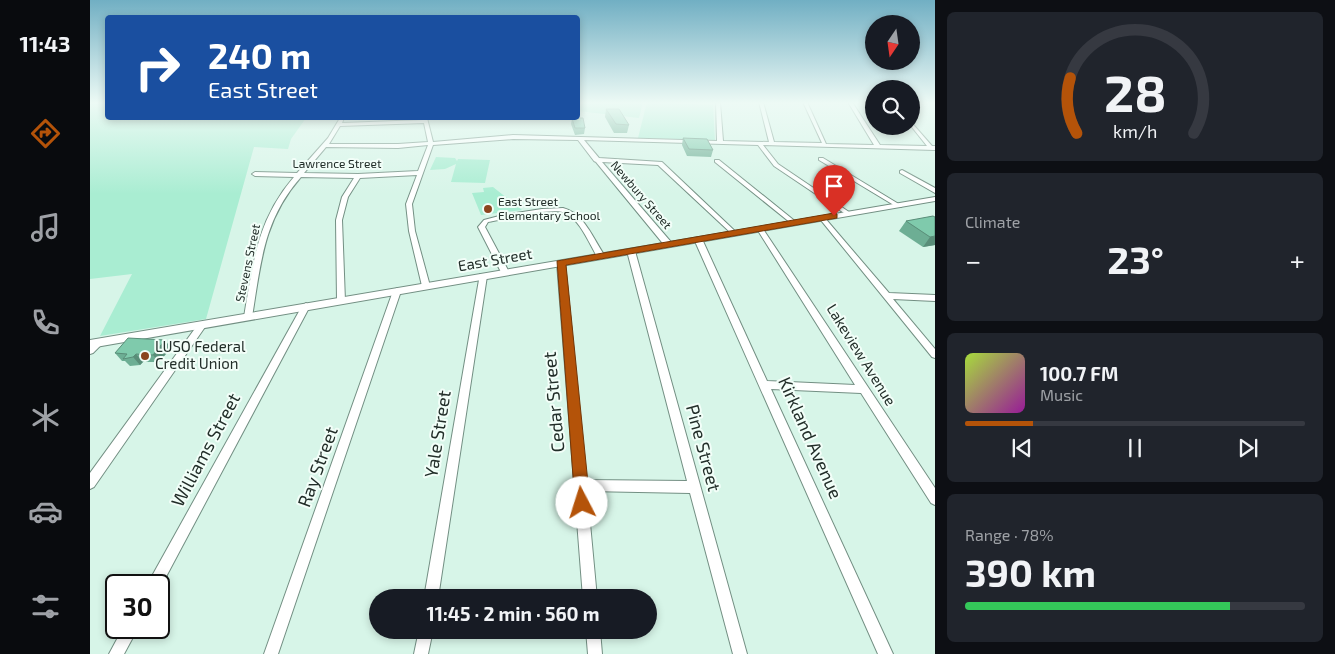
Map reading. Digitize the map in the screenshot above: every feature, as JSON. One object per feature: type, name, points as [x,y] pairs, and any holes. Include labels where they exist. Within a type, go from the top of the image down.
[{"type":"main road","name":"East Street","points":[[94,343],[935,199]]},
{"type":"street","name":"Stevens Street","points":[[248,317],[267,225],[282,195],[327,146],[335,133]]},
{"type":"street","points":[[426,286],[415,246],[409,204],[431,143],[428,133]]},
{"type":"street","points":[[720,133],[720,141]]},
{"type":"street","points":[[769,133],[772,142]]},
{"type":"street","points":[[819,133],[824,144]]},
{"type":"street","points":[[868,133],[876,145]]},
{"type":"street","points":[[920,133],[933,148]]},
{"type":"street","points":[[327,146],[431,143],[503,137],[772,142],[933,148]]},
{"type":"street","name":"Newbury Street","points":[[579,138],[668,244]]},
{"type":"street","points":[[759,143],[776,165],[847,214]]},
{"type":"street","points":[[822,159],[899,206]]},
{"type":"street","points":[[596,160],[660,163],[734,233]]},
{"type":"street","points":[[717,161],[794,223]]},
{"type":"street","points":[[902,172],[935,191]]},
{"type":"street","name":"Lawrence Street","points":[[255,174],[358,176],[419,173]]},
{"type":"street","points":[[341,301],[339,220],[346,198],[358,176]]},
{"type":"street","points":[[505,272],[480,227],[482,223],[494,219],[566,210],[574,216],[601,256]]},
{"type":"street","points":[[822,218],[935,355]]},
{"type":"street","name":"Lakeview Avenue","points":[[760,229],[935,499]]},
{"type":"street","name":"Kirkland Avenue","points":[[698,239],[766,385],[886,654]]},
{"type":"street","name":"Pine Street","points":[[631,250],[740,654]]},
{"type":"street","name":"Cedar Street","points":[[561,263],[589,589]]},
{"type":"street","name":"Yale Street","points":[[432,589],[483,276]]},
{"type":"street","name":"Ray Street","points":[[270,654],[398,291]]},
{"type":"street","points":[[886,296],[935,298]]},
{"type":"street","name":"Williams Street","points":[[160,574],[306,306]]},
{"type":"street","points":[[90,483],[202,325]]},
{"type":"street","points":[[90,351],[94,343]]},
{"type":"street","points":[[766,385],[864,389]]},
{"type":"street","points":[[581,486],[695,488]]},
{"type":"street","points":[[116,654],[125,639]]},
{"type":"street","points":[[422,654],[424,639]]},
{"type":"street","points":[[594,639],[595,654]]},
{"type":"green space","points":[[90,133],[296,133],[288,149],[254,147],[206,319],[100,336],[132,274],[90,279]]},
{"type":"green space","points":[[639,133],[715,133],[715,140],[638,138]]},
{"type":"green space","points":[[436,157],[455,158],[457,161],[458,159],[490,160],[485,183],[451,182],[456,164],[445,169],[430,170]]},
{"type":"green space","points":[[493,187],[522,210],[481,215],[472,193],[484,192],[483,188]]},
{"type":"building","points":[[683,138],[707,139],[713,150],[689,149]]},
{"type":"building","points":[[935,217],[935,236],[930,237],[906,221]]},
{"type":"building","points":[[128,338],[165,340],[153,355],[136,354],[133,357],[123,359],[127,354],[115,353]]},
{"type":"place","name":"East Street Elementary School","points":[[488,209]]},
{"type":"place","name":"LUSO Federal Credit Union","points":[[145,356]]},
{"type":"route","points":[[582,503],[572,409],[561,263],[834,216]]}]
